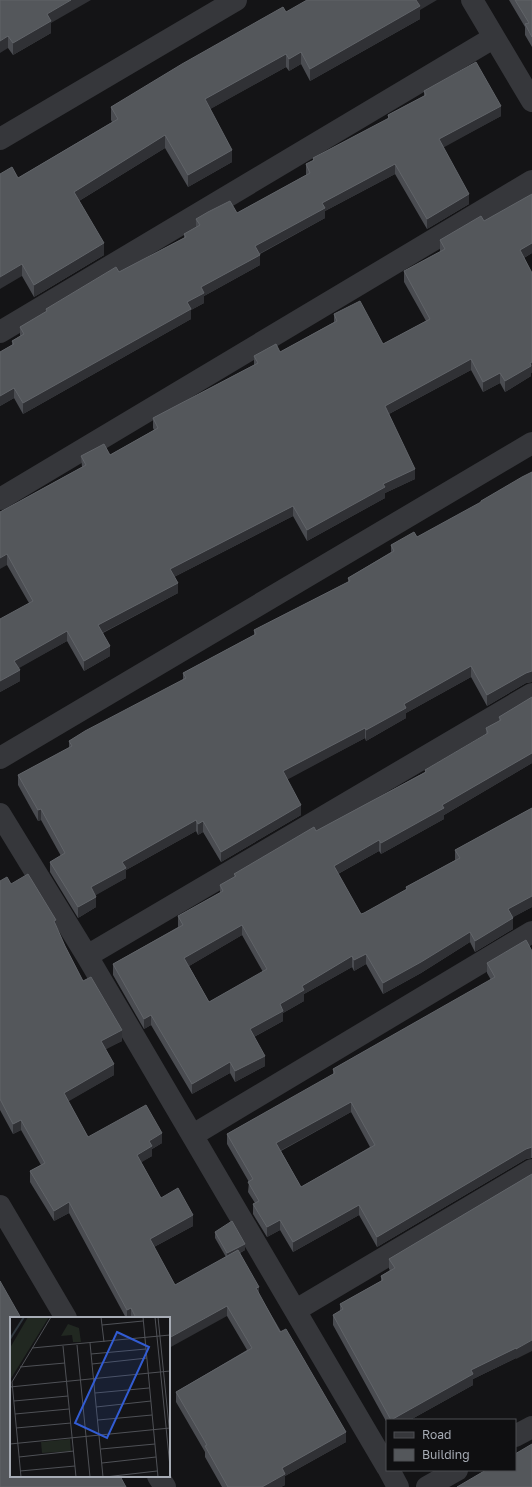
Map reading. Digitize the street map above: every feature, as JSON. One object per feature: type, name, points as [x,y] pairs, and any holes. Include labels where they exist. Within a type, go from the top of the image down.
[{"type":"street","points":[[0,139],[236,0]]},
{"type":"street","points":[[472,0],[532,101]]},
{"type":"street","points":[[0,332],[494,38]]},
{"type":"street","points":[[0,499],[532,181]]},
{"type":"street","points":[[0,758],[532,443]]},
{"type":"street","points":[[87,956],[532,694]]},
{"type":"street","points":[[0,814],[87,956],[386,1465]]},
{"type":"street","points":[[193,1135],[532,932]]},
{"type":"street","points":[[296,1310],[532,1170]]},
{"type":"street","points":[[0,1206],[65,1317]]},
{"type":"street","points":[[516,1435],[532,1427]]},
{"type":"street","points":[[390,1471],[398,1487]]},
{"type":"street","points":[[427,1487],[455,1471]]},
{"type":"street","points":[[159,1477],[165,1487]]},
{"type":"building","points":[[0,0],[71,0],[47,14],[51,21],[13,43],[8,36],[0,41]]},
{"type":"building","points":[[307,0],[416,0],[420,6],[310,69],[301,52],[289,59],[286,54],[205,99],[232,150],[188,175],[165,135],[74,192],[104,243],[34,285],[22,264],[0,277],[0,174],[12,167],[18,178],[118,119],[111,107],[182,64],[283,7],[286,12]]},
{"type":"building","points":[[515,0],[532,0],[532,37],[525,24],[529,23]]},
{"type":"building","points":[[476,62],[501,106],[439,139],[469,194],[427,219],[395,164],[322,203],[325,208],[255,246],[260,255],[201,287],[204,293],[187,302],[191,309],[23,403],[14,388],[0,396],[0,352],[14,344],[12,341],[24,334],[20,327],[47,311],[46,309],[116,267],[119,272],[186,237],[184,234],[200,225],[196,219],[208,212],[230,201],[237,213],[310,173],[306,164],[314,160],[313,158],[389,118],[388,115],[426,95],[424,91]]},
{"type":"building","points":[[532,194],[532,243],[520,250],[532,273],[531,366],[505,381],[500,373],[483,382],[471,359],[385,406],[415,469],[383,484],[385,487],[307,530],[293,506],[170,569],[178,583],[98,625],[110,646],[84,661],[67,631],[14,661],[20,670],[0,681],[0,619],[33,601],[7,554],[0,558],[0,512],[86,465],[81,456],[104,444],[110,455],[158,428],[153,418],[258,363],[254,356],[276,344],[280,352],[337,321],[334,314],[360,301],[383,344],[430,319],[404,271],[445,249],[440,240],[481,216],[484,221]]},
{"type":"building","points":[[532,472],[532,671],[487,695],[471,666],[404,704],[406,708],[366,730],[365,728],[283,771],[301,805],[221,852],[203,821],[198,824],[196,820],[122,862],[126,868],[91,887],[96,897],[78,907],[50,862],[65,853],[41,809],[38,810],[18,775],[72,746],[69,741],[85,731],[186,678],[183,673],[256,634],[254,630],[350,581],[348,578],[394,551],[391,545],[414,532],[417,537]]},
{"type":"building","points":[[532,697],[532,753],[442,805],[444,808],[381,843],[379,840],[334,866],[361,914],[407,889],[406,887],[460,858],[455,850],[532,808],[532,896],[508,909],[513,918],[475,941],[470,932],[383,983],[366,954],[354,960],[352,956],[302,986],[304,990],[280,1004],[283,1011],[250,1029],[265,1056],[235,1071],[230,1062],[192,1084],[151,1015],[144,1019],[113,964],[183,925],[178,916],[223,891],[220,885],[236,876],[234,874],[314,827],[316,831],[426,772],[425,770],[488,733],[486,728],[501,720],[499,717]],"holes":[[[242,925],[267,969],[209,1002],[184,958]]]},
{"type":"building","points":[[28,874],[56,920],[54,921],[65,946],[83,981],[91,977],[122,1030],[101,1041],[114,1064],[64,1093],[88,1137],[146,1105],[162,1133],[149,1141],[152,1146],[137,1155],[161,1198],[178,1188],[193,1215],[150,1239],[175,1285],[238,1250],[259,1287],[256,1288],[280,1332],[286,1329],[346,1432],[282,1468],[285,1474],[262,1487],[228,1487],[205,1446],[207,1445],[176,1392],[252,1348],[227,1306],[170,1337],[170,1317],[136,1317],[131,1308],[127,1310],[69,1202],[54,1211],[30,1171],[45,1163],[21,1120],[13,1124],[0,1099],[0,881],[7,877],[11,884]]},
{"type":"building","points":[[526,940],[532,951],[532,1147],[526,1149],[377,1237],[359,1205],[293,1242],[280,1220],[267,1227],[253,1204],[259,1201],[248,1182],[253,1179],[227,1134],[335,1073],[333,1069],[495,977],[487,963]],"holes":[[[351,1102],[375,1145],[301,1187],[276,1143]]]},
{"type":"building","points":[[532,1174],[532,1340],[471,1370],[473,1374],[393,1419],[390,1419],[333,1315],[343,1309],[340,1304],[383,1280],[381,1276],[395,1268],[389,1259]]},
{"type":"building","points":[[232,1221],[245,1244],[227,1253],[215,1232]]},
{"type":"building","points":[[0,1281],[20,1317],[10,1317],[10,1477],[121,1477],[126,1487],[0,1487]]},
{"type":"building","points":[[532,1444],[532,1487],[457,1487],[484,1471],[516,1471],[516,1453]]}]
